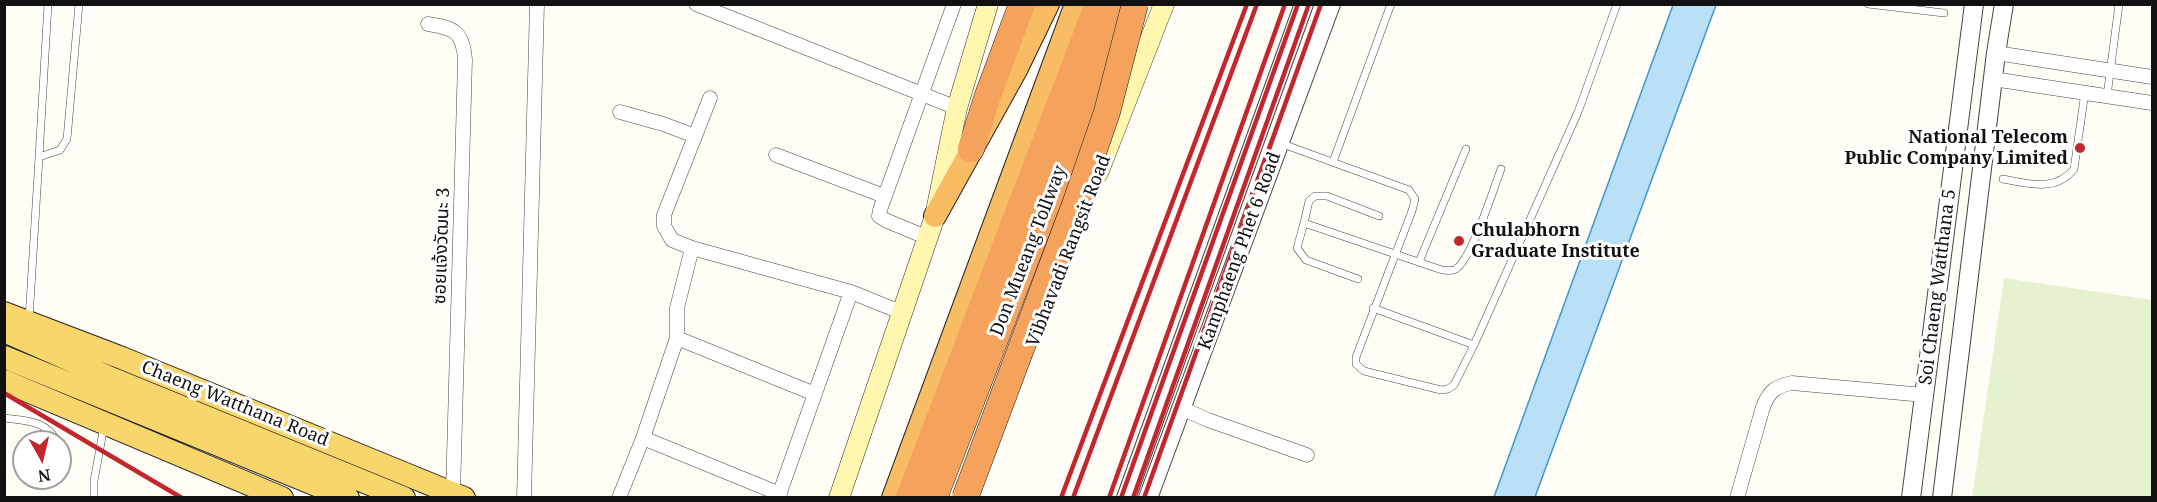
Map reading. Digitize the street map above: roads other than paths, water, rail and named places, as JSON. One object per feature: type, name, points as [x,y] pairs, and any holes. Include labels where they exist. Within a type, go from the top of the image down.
[{"type":"highway","points":[[971,149],[987,98],[1022,4]]},
{"type":"highway","points":[[935,216],[1016,70],[1048,4]]},
{"type":"highway","points":[[893,498],[1076,4]]},
{"type":"highway","name":"Don Mueang Tollway","points":[[909,498],[1098,4]]},
{"type":"highway","name":"Don Mueang Tollway","points":[[934,498],[1124,4]]},
{"type":"highway","points":[[965,498],[1092,157],[1107,112],[1134,4]]},
{"type":"highway","name":"Vibhavadi Rangsit Road","points":[[956,498],[1142,4]]},
{"type":"main road","points":[[839,498],[935,216],[957,108],[988,4]]},
{"type":"main road","name":"Vibhavadi Rangsit Road","points":[[974,498],[1164,4]]},
{"type":"main road","name":"Chaeng Watthana Road","points":[[4,313],[122,358],[459,495]]},
{"type":"main road","name":"Chaeng Watthana Road","points":[[4,331],[109,388],[348,498]]},
{"type":"main road","name":"Chaeng Watthana Road","points":[[4,357],[109,388],[404,498]]},
{"type":"main road","points":[[4,381],[282,498]]},
{"type":"street","points":[[524,498],[537,4]]},
{"type":"street","points":[[696,4],[957,108]]},
{"type":"street","points":[[928,238],[879,216],[884,196],[954,4]]},
{"type":"street","name":"Kamphaeng Phet 6 Road","points":[[1126,498],[1304,4]]},
{"type":"street","name":"Kamphaeng Phet 6 Road","points":[[1148,498],[1331,4]]},
{"type":"street","name":"Soi Chaeng Watthana 5","points":[[1911,498],[1974,4]]},
{"type":"street","name":"Soi Chaeng Watthana 5","points":[[1942,498],[1996,53],[2004,4]]},
{"type":"street","name":"ซอยแจ้งวัฒนะ 3","points":[[428,24],[448,27],[456,32],[464,42],[465,51],[459,495]]},
{"type":"street","points":[[1968,50],[2152,77]]},
{"type":"street","points":[[1965,74],[2152,103]]},
{"type":"street","points":[[710,98],[664,216],[664,226],[672,240],[693,248],[851,292],[903,313]]},
{"type":"street","points":[[620,112],[695,136]]},
{"type":"street","points":[[776,155],[884,196]]},
{"type":"street","points":[[619,498],[643,438],[677,338],[677,308],[693,248]]},
{"type":"street","points":[[643,438],[779,496],[851,292]]},
{"type":"street","points":[[677,338],[815,394]]},
{"type":"street","points":[[1737,498],[1762,407],[1768,394],[1778,386],[1792,383],[1924,395]]},
{"type":"street","points":[[1181,408],[1208,420],[1307,455]]},
{"type":"lane","points":[[28,323],[48,4]]},
{"type":"lane","points":[[39,157],[60,150],[67,139],[79,4]]},
{"type":"lane","points":[[1333,162],[1391,4]]},
{"type":"lane","points":[[1280,143],[1409,190],[1415,199],[1373,308],[1356,357],[1356,364],[1364,371],[1442,390],[1448,389],[1454,384],[1474,345],[1578,112],[1617,4]]},
{"type":"lane","points":[[1868,4],[1915,7],[1944,13]]},
{"type":"lane","points":[[2107,96],[2119,4]]},
{"type":"lane","points":[[2004,179],[2039,186],[2054,183],[2068,176],[2074,169],[2085,92]]},
{"type":"lane","points":[[1419,262],[1466,149]]},
{"type":"lane","points":[[1304,223],[1442,270],[1453,271],[1468,254],[1501,169]]},
{"type":"lane","points":[[1358,279],[1306,260],[1301,255],[1297,248],[1309,201],[1316,196],[1327,196],[1379,216]]},
{"type":"lane","points":[[1373,308],[1474,345]]},
{"type":"lane","points":[[4,418],[33,422],[45,426],[48,430]]},
{"type":"lane","points":[[94,498],[94,481],[104,424]]},
{"type":"water","points":[[1673,5],[1716,5],[1535,497],[1494,497]]},
{"type":"railway","points":[[1061,498],[1247,4]]},
{"type":"railway","points":[[1073,498],[1257,4]]},
{"type":"railway","points":[[1109,498],[1285,4]]},
{"type":"railway","points":[[1121,498],[1298,4]]},
{"type":"railway","points":[[1133,498],[1309,4]]},
{"type":"railway","points":[[1144,498],[1321,4]]},
{"type":"railway","points":[[4,393],[182,498]]},
{"type":"place","name":"National Telecom Public Company Limited","points":[[2080,148]]},
{"type":"place","name":"Chulabhorn Graduate Institute","points":[[1459,241]]}]
